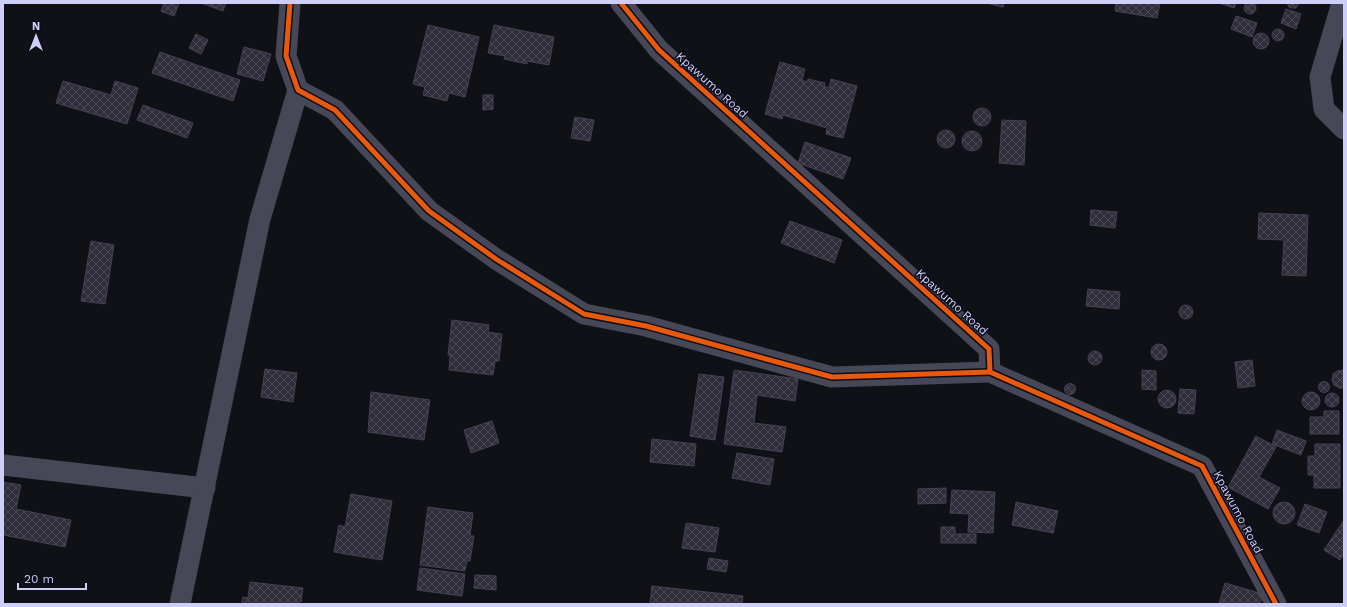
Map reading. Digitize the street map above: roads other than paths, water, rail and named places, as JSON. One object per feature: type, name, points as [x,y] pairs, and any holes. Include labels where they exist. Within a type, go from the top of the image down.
[{"type":"street","points":[[180,604],[260,219],[298,90],[286,56],[290,3]]},
{"type":"street","name":"Kpawumo Road","points":[[621,3],[659,50],[989,349],[990,372],[1202,466],[1276,604]]},
{"type":"street","points":[[1342,3],[1320,77],[1324,109],[1344,129]]},
{"type":"street","points":[[298,90],[334,110],[429,211],[496,259],[584,314],[646,326],[832,377],[990,372]]},
{"type":"street","points":[[3,465],[205,488]]}]
